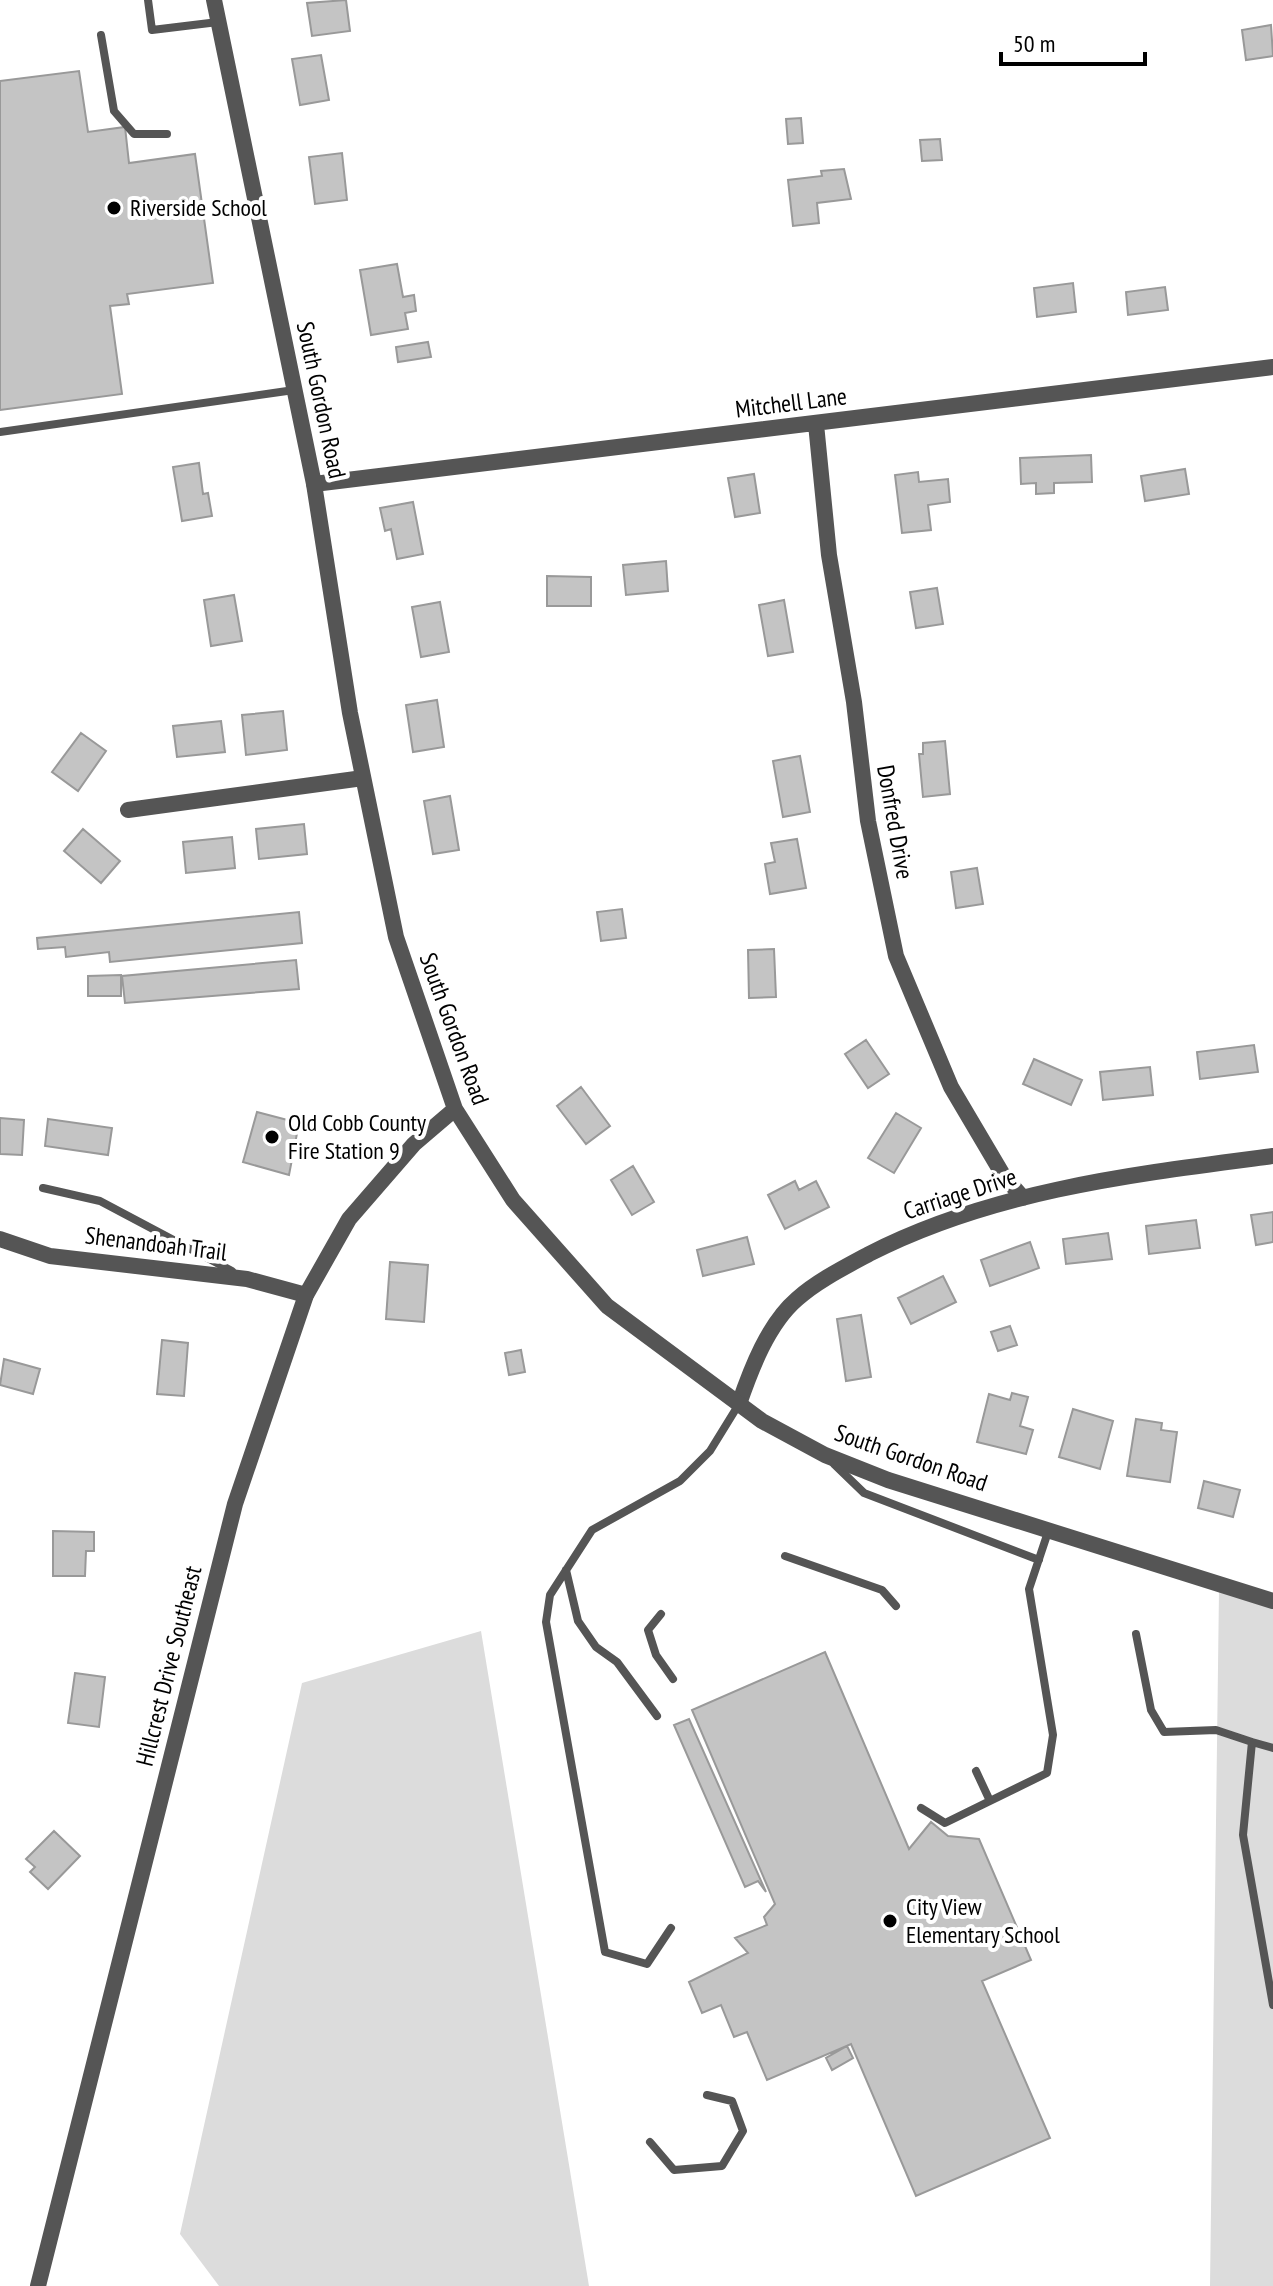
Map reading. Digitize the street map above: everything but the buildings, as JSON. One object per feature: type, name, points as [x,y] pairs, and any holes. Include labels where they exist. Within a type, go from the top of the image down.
[{"type":"street","name":"South Gordon Road","points":[[214,0],[314,484],[363,778],[396,937],[455,1109],[513,1200],[607,1306],[762,1421],[825,1455],[888,1480],[1273,1601]]},
{"type":"street","name":"Mitchell Lane","points":[[314,484],[1273,367]]},
{"type":"street","name":"Donfred Drive","points":[[816,424],[829,555],[854,702],[868,821],[896,956],[951,1087],[1003,1175],[1023,1198]]},
{"type":"street","points":[[128,810],[363,778]]},
{"type":"street","name":"Hillcrest Drive Southeast","points":[[38,2286],[235,1504],[306,1295],[349,1219],[414,1144],[455,1109]]},
{"type":"street","name":"Carriage Drive","points":[[739,1404],[764,1345],[797,1298],[855,1262],[907,1235],[1023,1198],[1080,1184],[1273,1156]]},
{"type":"street","name":"Shenandoah Trail","points":[[0,1239],[50,1256],[247,1279],[306,1295]]},
{"type":"lane","points":[[148,0],[152,30],[218,22]]},
{"type":"lane","points":[[101,35],[114,111],[134,134],[167,134]]},
{"type":"lane","points":[[0,432],[295,390]]},
{"type":"lane","points":[[43,1188],[100,1201],[182,1248],[247,1279]]},
{"type":"lane","points":[[671,1928],[647,1964],[605,1952],[546,1622],[550,1595],[592,1530],[680,1481],[710,1451],[739,1404]]},
{"type":"lane","points":[[825,1455],[864,1493],[1039,1560]]},
{"type":"lane","points":[[921,1808],[945,1823],[1047,1773],[1053,1735],[1029,1589],[1049,1529]]},
{"type":"lane","points":[[785,1556],[882,1590],[896,1606]]},
{"type":"lane","points":[[566,1570],[578,1621],[596,1647],[617,1662],[657,1716]]},
{"type":"lane","points":[[661,1614],[648,1630],[656,1655],[673,1679]]},
{"type":"lane","points":[[1136,1634],[1151,1710],[1164,1732],[1216,1730],[1273,1748]]},
{"type":"lane","points":[[1252,1742],[1243,1835],[1273,2005]]},
{"type":"lane","points":[[976,1771],[990,1801]]},
{"type":"lane","points":[[650,2142],[674,2170],[722,2166],[743,2131],[732,2101],[707,2095]]},
{"type":"shaded area","points":[[1219,1590],[1273,1608],[1273,2286],[1210,2286]]},
{"type":"shaded area","points":[[481,1631],[589,2286],[219,2286],[180,2234],[302,1683]]},
{"type":"place","name":"Riverside School","points":[[114,208]]},
{"type":"place","name":"Old Cobb County Fire Station 9","points":[[272,1137]]},
{"type":"place","name":"City View Elementary School","points":[[890,1921]]}]
